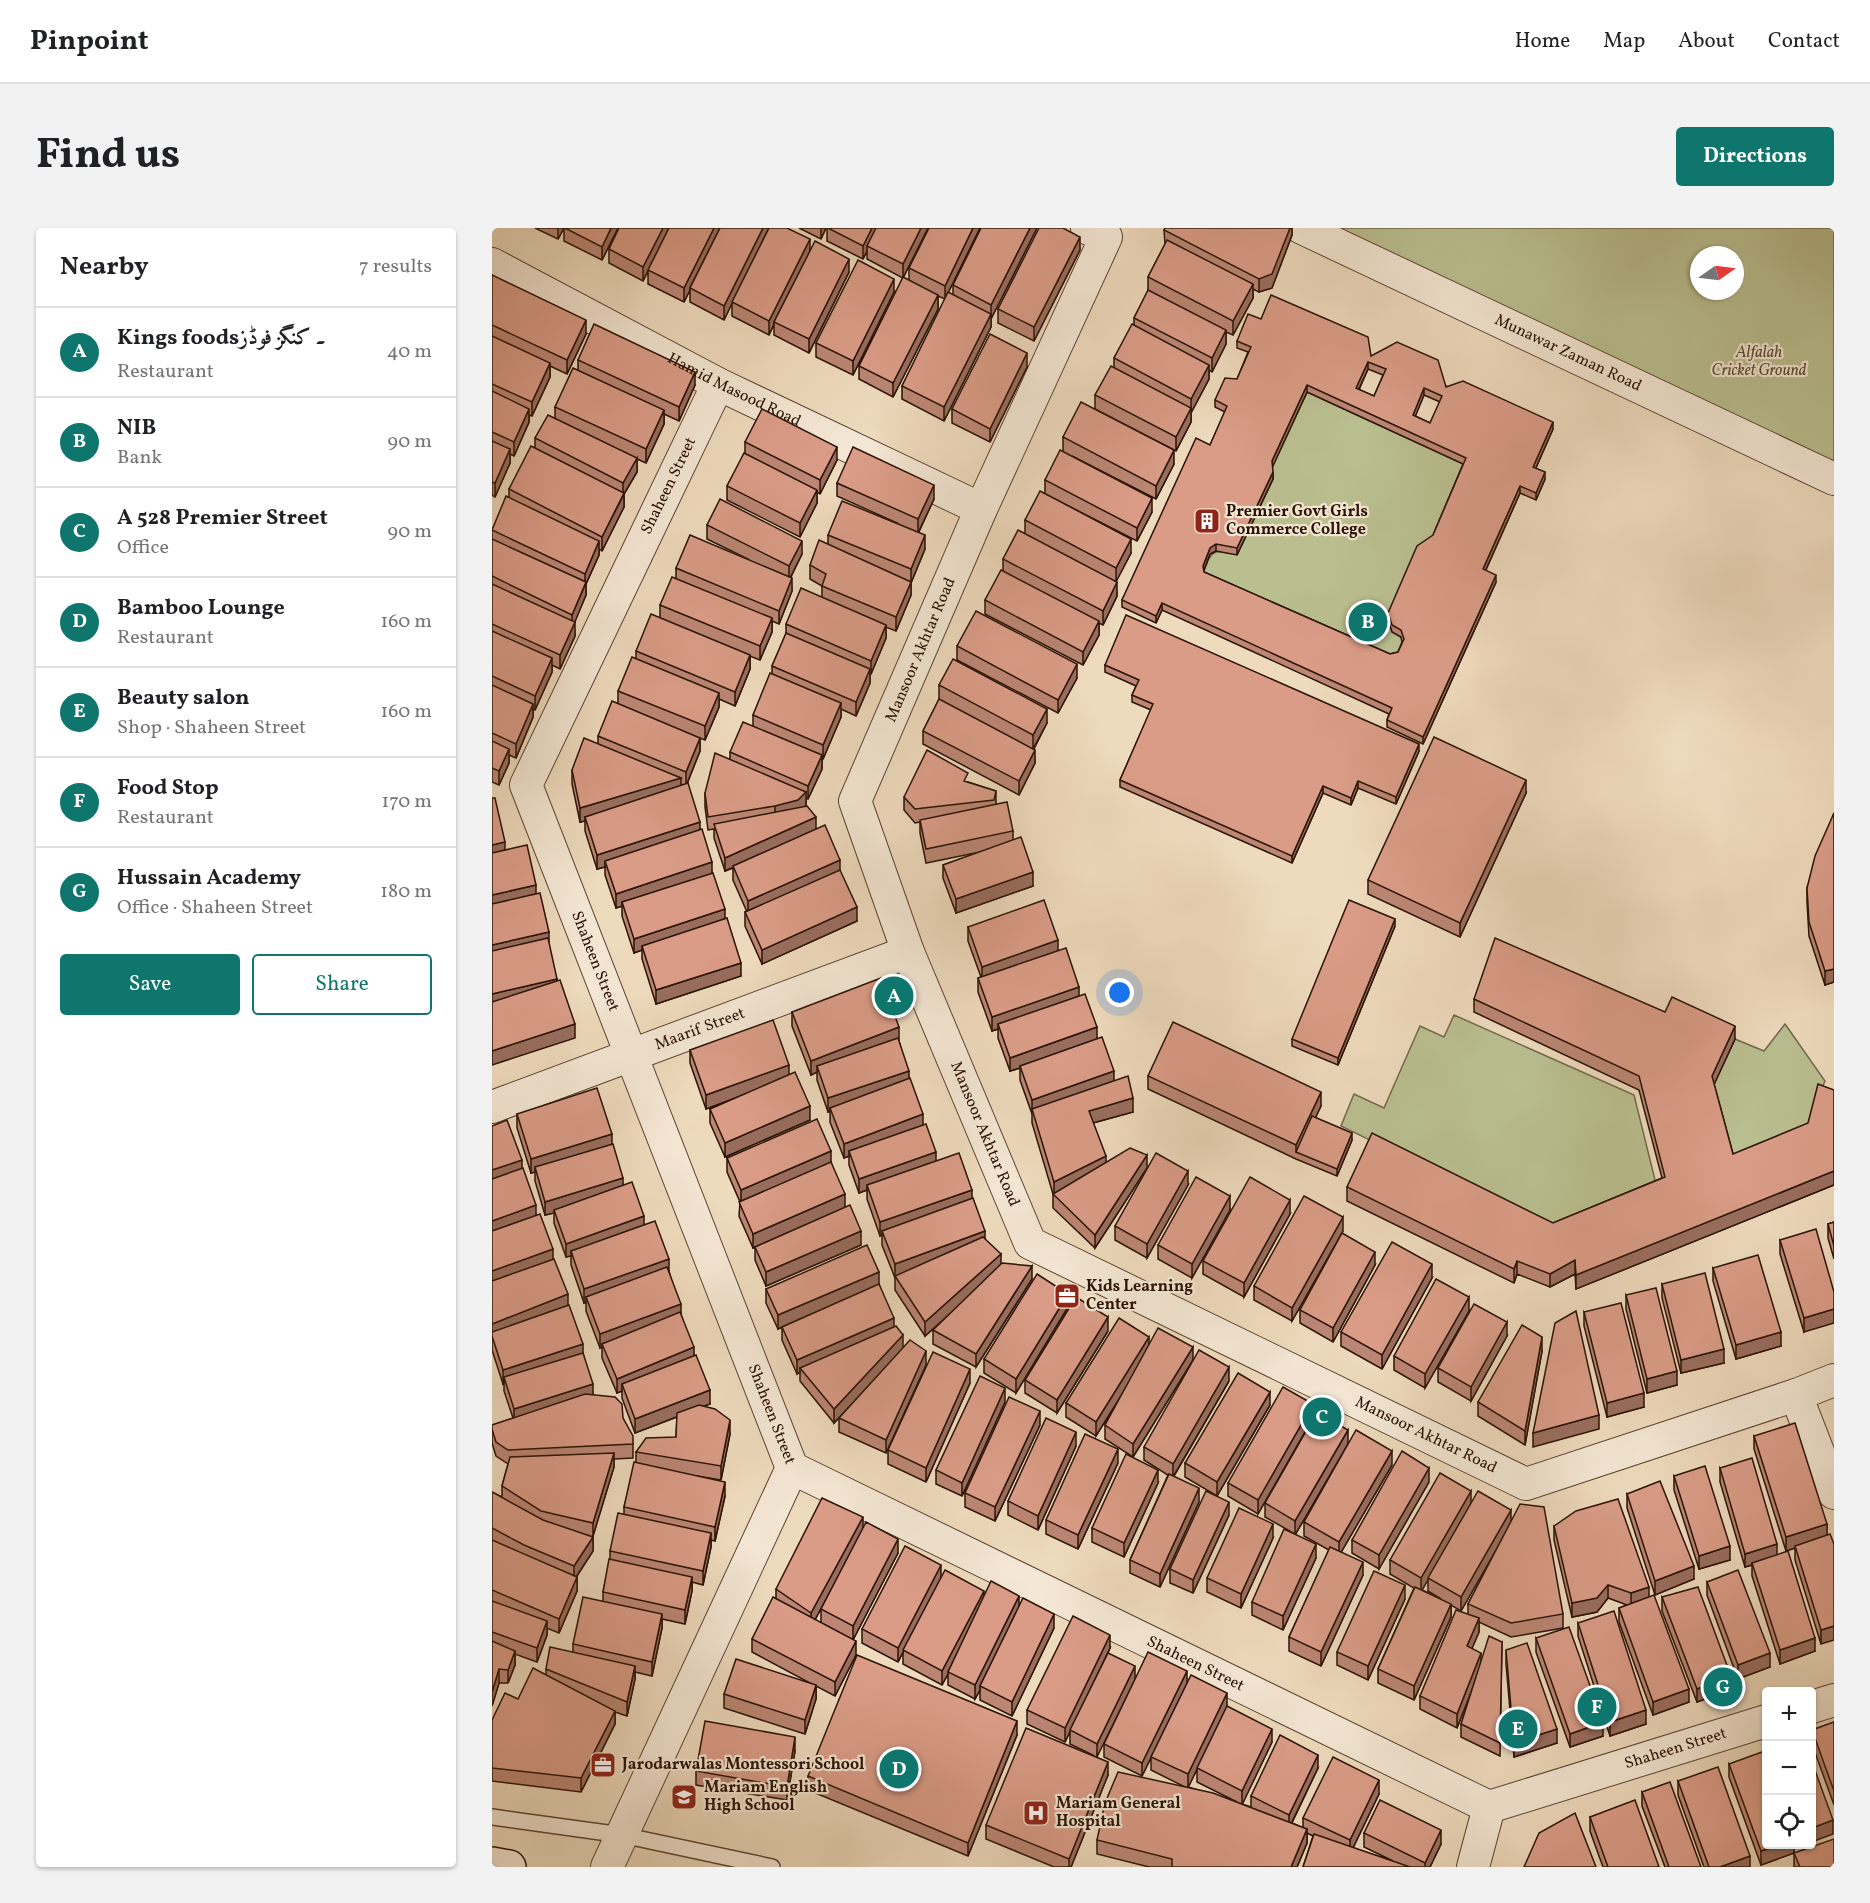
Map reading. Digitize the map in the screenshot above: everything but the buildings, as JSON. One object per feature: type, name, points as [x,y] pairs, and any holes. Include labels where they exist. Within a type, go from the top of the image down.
[{"type":"main road","points":[[492,1864],[509,1867]]},
{"type":"street","name":"Munawar Zaman Road","points":[[1302,228],[1834,479]]},
{"type":"street","name":"Mansoor Akhtar Road","points":[[1105,231],[855,801],[908,952],[1030,1243],[1526,1484],[1796,1395],[1834,1380]]},
{"type":"street","name":"Hamid Masood Road","points":[[492,264],[718,384],[981,510]]},
{"type":"street","name":"Shaheen Street","points":[[718,384],[525,785],[792,1468],[1489,1807],[1762,1723]]},
{"type":"street","name":"Maarif Street","points":[[492,1107],[908,952]]},
{"type":"street","points":[[1796,1395],[1834,1493]]},
{"type":"street","points":[[607,1867],[792,1468]]},
{"type":"street","points":[[1816,1706],[1834,1700]]},
{"type":"street","points":[[1473,1867],[1489,1807]]},
{"type":"lane","points":[[492,1817],[622,1835],[772,1867]]},
{"type":"green space","name":"Alfalah Cricket Ground","points":[[1302,228],[1834,228],[1834,479]]},
{"type":"green space","points":[[1307,392],[1466,465],[1392,632],[1401,637],[1404,646],[1398,659],[1203,573],[1214,553],[1237,554],[1273,479],[1272,468]]},
{"type":"green space","points":[[1454,1015],[1634,1095],[1657,1188],[1553,1230],[1341,1126],[1354,1094],[1384,1108],[1420,1026],[1444,1037]]},
{"type":"green space","points":[[1785,1024],[1825,1081],[1818,1097],[1808,1137],[1733,1168],[1712,1089],[1735,1039],[1764,1051]]},
{"type":"place","name":"Premier Govt Girls Commerce College","points":[[1207,521]]},
{"type":"place","name":"NIB","points":[[1368,622]]},
{"type":"place","name":"Kings foods۔ کنگز فوڈز","points":[[894,996]]},
{"type":"place","name":"Kids Learning Center","points":[[1067,1296]]},
{"type":"place","name":"A 528 Premier Street","points":[[1322,1417]]},
{"type":"place","name":"Hussain Academy","points":[[1723,1687]]},
{"type":"place","name":"Food Stop","points":[[1597,1707]]},
{"type":"place","name":"Beauty salon","points":[[1518,1729]]},
{"type":"place","name":"Jarodarwalas Montessori School","points":[[603,1765]]},
{"type":"place","name":"Bamboo Lounge","points":[[899,1769]]},
{"type":"place","name":"Mariam English High School","points":[[684,1797]]},
{"type":"place","name":"Mariam General Hospital","points":[[1036,1813]]}]
